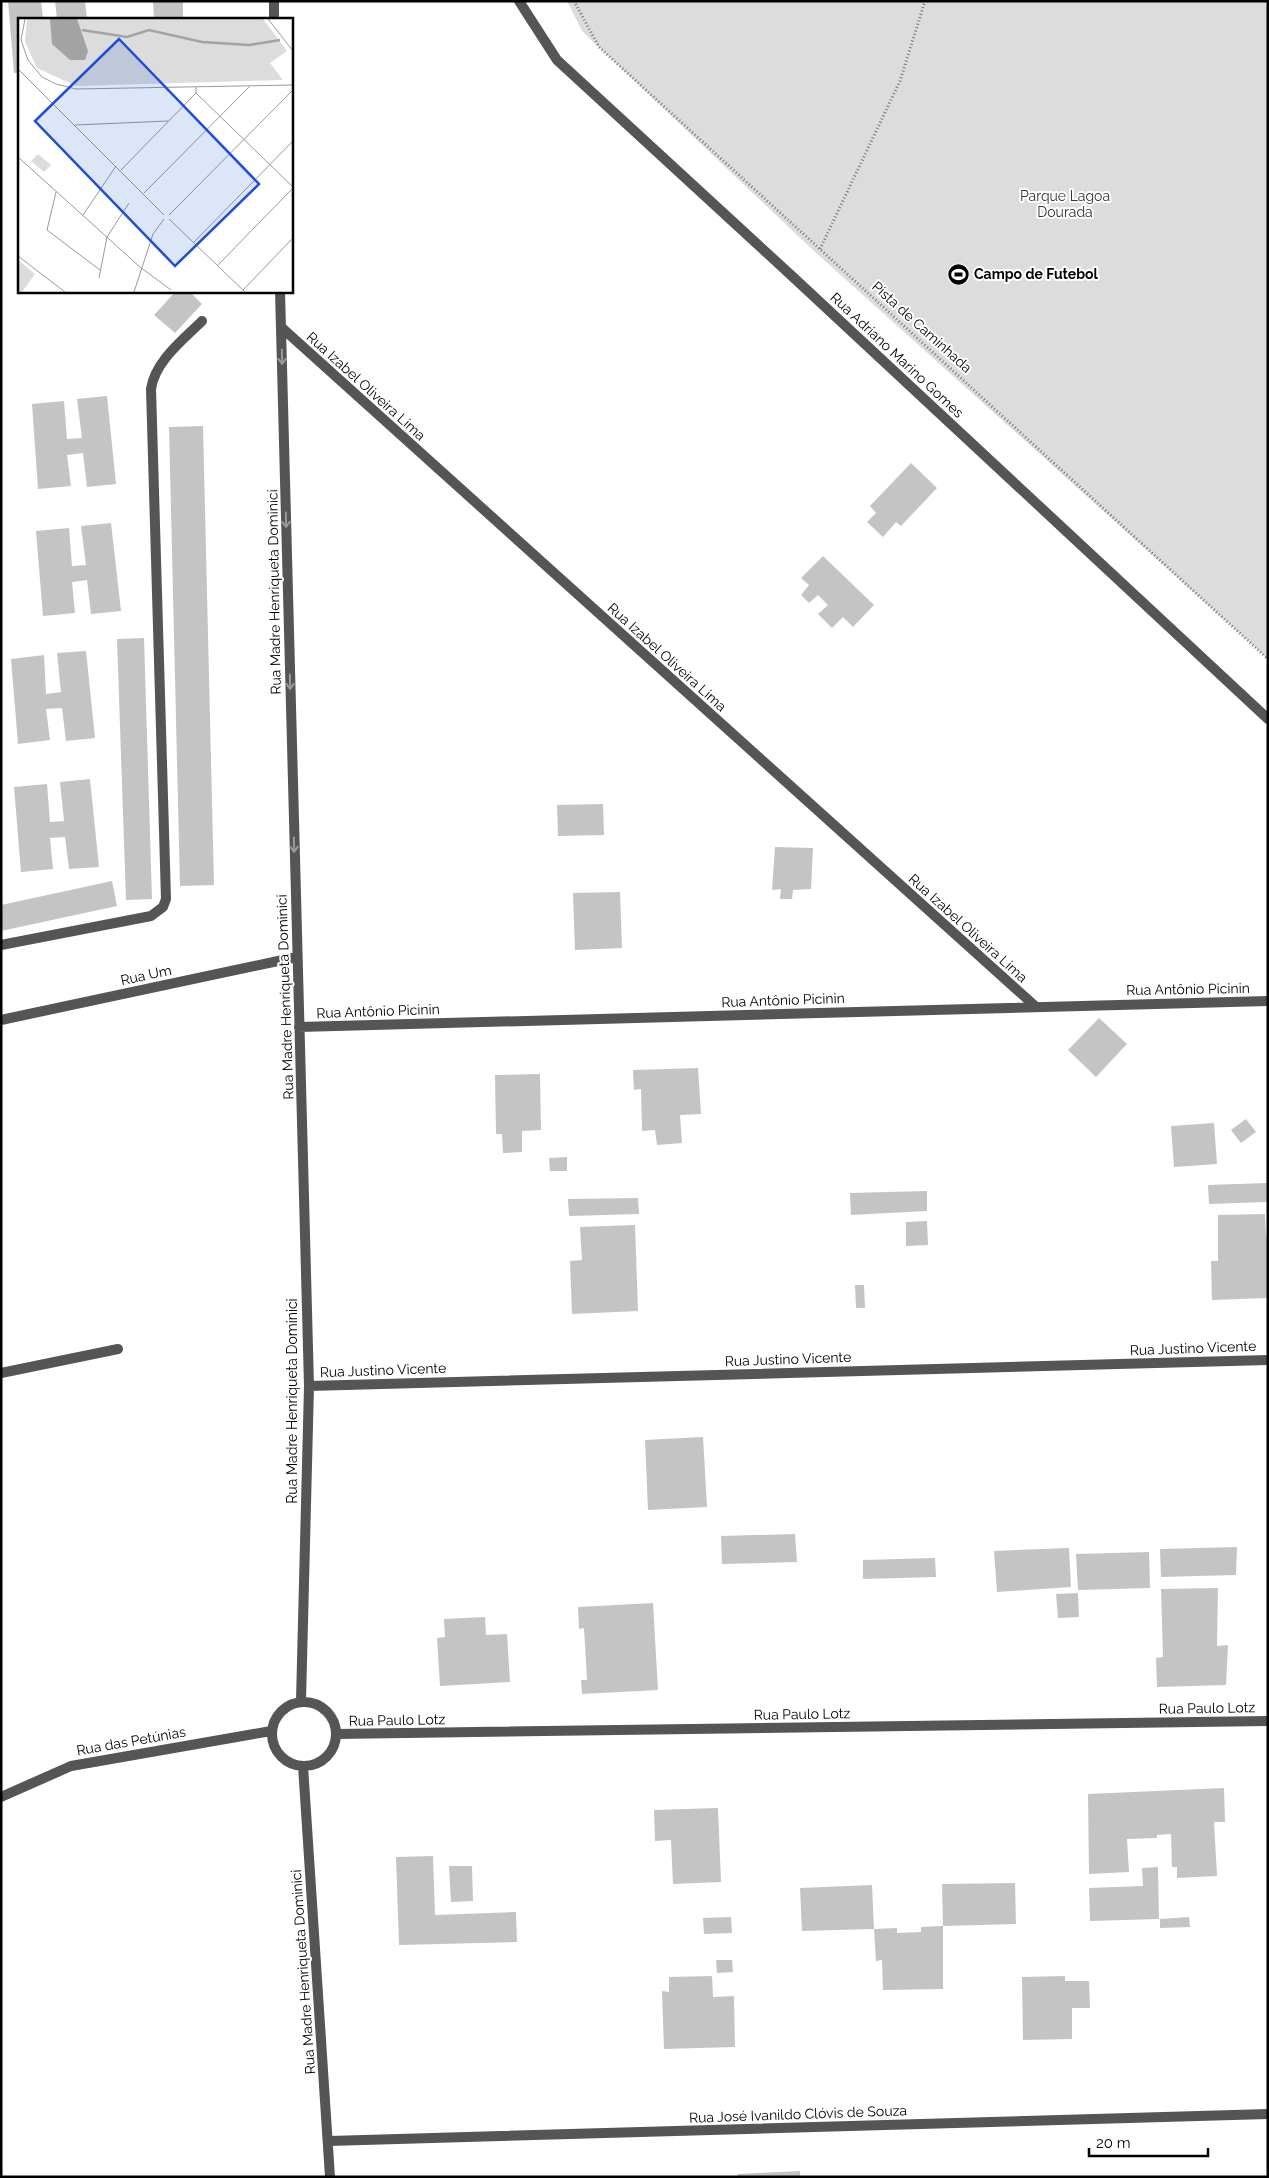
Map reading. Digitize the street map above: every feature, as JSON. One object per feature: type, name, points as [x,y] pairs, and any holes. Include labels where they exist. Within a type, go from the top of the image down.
[{"type":"street","points":[[274,1],[274,18]]},
{"type":"street","name":"Rua Adriano Marino Gomes","points":[[519,1],[557,60],[793,276],[1268,719]]},
{"type":"street","name":"Rua Madre Henriqueta Dominici","points":[[280,292],[309,1386],[301,1701]]},
{"type":"street","points":[[1,946],[151,916],[163,907],[166,899],[150,389],[152,379],[164,360],[202,321]]},
{"type":"street","name":"Rua Izabel Oliveira Lima","points":[[281,327],[1035,1006]]},
{"type":"street","name":"Rua Um","points":[[1,1020],[297,957]]},
{"type":"street","name":"Rua Antônio Picinin","points":[[299,1027],[1268,1001]]},
{"type":"street","points":[[1,1373],[118,1349]]},
{"type":"street","name":"Rua Justino Vicente","points":[[309,1386],[1268,1360]]},
{"type":"street","points":[[301,1701],[312,1702],[322,1706],[330,1714],[336,1734],[335,1745],[330,1753],[322,1760],[303,1766],[284,1760],[272,1742],[271,1731],[274,1720],[281,1711],[289,1704],[301,1701]]},
{"type":"street","name":"Rua Paulo Lotz","points":[[336,1734],[1268,1721]]},
{"type":"street","name":"Rua das Petúnias","points":[[1,1797],[71,1766],[271,1731]]},
{"type":"street","name":"Rua Madre Henriqueta Dominici","points":[[303,1766],[330,2177]]},
{"type":"street","name":"Rua José Ivanildo Clóvis de Souza","points":[[329,2141],[1268,2114]]},
{"type":"path","name":"Pista de Caminhada","points":[[574,1],[599,47],[1268,659]]},
{"type":"path","points":[[820,249],[900,81],[925,1]]},
{"type":"green space","name":"Parque Lagoa Dourada","points":[[567,1],[1268,1],[1268,659],[815,252],[582,31]]},
{"type":"building","points":[[8,1],[41,1],[43,18],[18,18],[18,73],[14,73]]},
{"type":"building","points":[[55,1],[85,1],[87,18],[57,18]]},
{"type":"building","points":[[153,1],[183,1],[183,18],[154,18]]},
{"type":"building","points":[[175,292],[190,292],[202,304],[175,333],[154,315]]},
{"type":"building","points":[[107,396],[116,484],[87,487],[83,453],[67,455],[71,486],[38,489],[32,404],[64,401],[67,439],[82,438],[77,399]]},
{"type":"building","points":[[203,426],[214,885],[180,886],[169,427]]},
{"type":"building","points":[[911,463],[937,488],[901,526],[896,522],[883,537],[867,522],[876,513],[870,506]]},
{"type":"building","points":[[111,523],[121,611],[91,614],[87,580],[72,582],[75,613],[43,616],[36,531],[69,528],[72,566],[86,565],[81,526]]},
{"type":"building","points":[[823,556],[874,605],[853,627],[843,617],[832,628],[818,614],[828,605],[818,595],[809,603],[801,595],[809,585],[801,578]]},
{"type":"building","points":[[144,638],[152,899],[126,900],[117,639]]},
{"type":"building","points":[[86,651],[95,738],[66,741],[62,708],[46,709],[50,740],[18,744],[11,659],[44,655],[46,694],[61,692],[57,653]]},
{"type":"building","points":[[90,779],[99,867],[69,869],[65,837],[50,838],[53,869],[21,872],[14,787],[47,784],[50,822],[64,821],[60,782]]},
{"type":"building","points":[[603,804],[604,835],[558,836],[557,805]]},
{"type":"building","points":[[775,847],[813,848],[811,889],[793,890],[792,899],[780,899],[781,889],[772,890]]},
{"type":"building","points":[[112,881],[117,906],[1,931],[1,905]]},
{"type":"building","points":[[620,892],[622,948],[575,950],[573,893]]},
{"type":"building","points":[[1099,1018],[1127,1044],[1096,1077],[1068,1050]]},
{"type":"building","points":[[698,1068],[701,1114],[680,1115],[682,1143],[657,1145],[655,1130],[642,1131],[641,1089],[634,1090],[633,1070]]},
{"type":"building","points":[[540,1074],[541,1130],[522,1131],[522,1152],[503,1153],[502,1134],[496,1134],[495,1075]]},
{"type":"building","points":[[1246,1119],[1256,1132],[1241,1143],[1231,1130]]},
{"type":"building","points":[[1214,1123],[1217,1164],[1174,1167],[1171,1126]]},
{"type":"building","points":[[567,1157],[567,1171],[550,1171],[549,1158]]},
{"type":"building","points":[[1268,1183],[1268,1202],[1209,1204],[1208,1185]]},
{"type":"building","points":[[927,1191],[927,1211],[851,1215],[850,1193]]},
{"type":"building","points":[[638,1198],[639,1214],[569,1216],[568,1199]]},
{"type":"building","points":[[1265,1214],[1266,1237],[1268,1237],[1268,1298],[1212,1300],[1211,1261],[1218,1261],[1218,1215]]},
{"type":"building","points":[[927,1221],[928,1245],[906,1246],[906,1222]]},
{"type":"building","points":[[635,1225],[638,1311],[572,1314],[570,1261],[582,1260],[580,1227]]},
{"type":"building","points":[[855,1285],[864,1285],[865,1308],[856,1308]]},
{"type":"building","points":[[703,1437],[707,1507],[648,1510],[645,1440]]},
{"type":"building","points":[[795,1534],[797,1562],[722,1564],[721,1536]]},
{"type":"building","points":[[1237,1547],[1236,1575],[1161,1577],[1160,1549]]},
{"type":"building","points":[[1069,1548],[1071,1587],[997,1592],[994,1551]]},
{"type":"building","points":[[1149,1552],[1150,1588],[1078,1590],[1076,1554]]},
{"type":"building","points":[[935,1558],[936,1577],[863,1579],[863,1560]]},
{"type":"building","points":[[1218,1588],[1217,1646],[1228,1645],[1226,1685],[1157,1687],[1156,1658],[1163,1657],[1161,1589]]},
{"type":"building","points":[[1078,1593],[1079,1617],[1058,1618],[1056,1594]]},
{"type":"building","points":[[653,1603],[658,1690],[582,1694],[581,1680],[587,1680],[584,1628],[579,1629],[578,1607]]},
{"type":"building","points":[[485,1617],[486,1635],[507,1634],[510,1682],[440,1686],[437,1638],[445,1637],[444,1619]]},
{"type":"building","points":[[1224,1788],[1225,1822],[1214,1822],[1217,1876],[1177,1878],[1177,1867],[1172,1867],[1171,1834],[1157,1835],[1157,1838],[1127,1839],[1129,1872],[1089,1874],[1088,1794]]},
{"type":"building","points":[[718,1808],[721,1882],[673,1884],[671,1840],[655,1841],[654,1810]]},
{"type":"building","points":[[433,1856],[435,1915],[516,1912],[517,1942],[399,1945],[396,1857]]},
{"type":"building","points":[[449,1866],[472,1866],[473,1901],[451,1902]]},
{"type":"building","points":[[1158,1867],[1159,1919],[1090,1921],[1089,1888],[1143,1886],[1142,1868]]},
{"type":"building","points":[[1015,1883],[1016,1924],[943,1926],[942,1884]]},
{"type":"building","points":[[872,1885],[874,1929],[802,1931],[800,1888]]},
{"type":"building","points":[[731,1917],[732,1933],[704,1934],[703,1918]]},
{"type":"building","points":[[1189,1917],[1190,1927],[1160,1928],[1160,1919]]},
{"type":"building","points":[[943,1926],[943,1989],[883,1990],[882,1960],[876,1961],[874,1929],[897,1928],[897,1933],[921,1932],[921,1927]]},
{"type":"building","points":[[716,1960],[732,1960],[733,1972],[717,1973]]},
{"type":"building","points":[[712,1976],[713,1997],[734,1996],[735,2047],[664,2049],[662,1991],[669,1992],[669,1977]]},
{"type":"building","points":[[1065,1976],[1065,1981],[1089,1981],[1090,2008],[1072,2008],[1072,2039],[1023,2040],[1022,1977]]},
{"type":"building","points":[[800,2171],[800,2177],[738,2177],[737,2174]]},
{"type":"place","name":"Campo de Futebol","points":[[958,274]]}]
